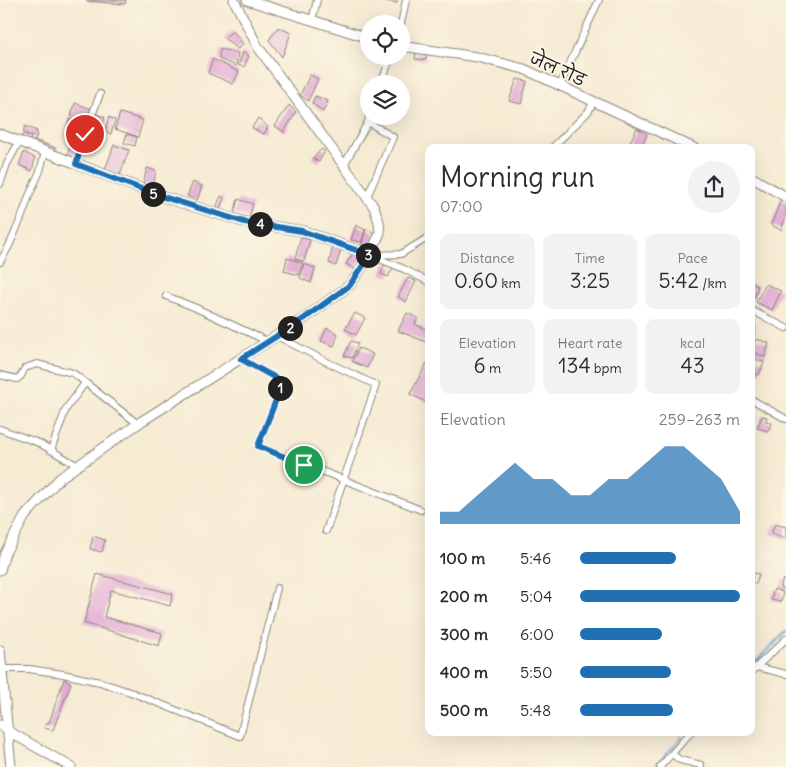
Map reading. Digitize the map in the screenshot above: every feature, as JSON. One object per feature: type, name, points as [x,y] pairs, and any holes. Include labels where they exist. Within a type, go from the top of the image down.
[{"type":"street","points":[[0,570],[5,553],[25,516],[60,478],[138,424],[305,318],[350,285],[370,255],[380,234],[379,222],[374,207],[258,47],[234,0]]},
{"type":"street","points":[[247,0],[261,2],[360,35]]},
{"type":"street","points":[[312,20],[317,0]]},
{"type":"street","points":[[403,15],[406,0]]},
{"type":"street","points":[[560,86],[599,0]]},
{"type":"street","name":"जेल रोड","points":[[410,47],[477,57],[524,69],[685,144]]},
{"type":"street","points":[[76,164],[100,94]]},
{"type":"street","points":[[556,144],[588,112],[594,101]]},
{"type":"street","points":[[344,165],[365,125]]},
{"type":"street","points":[[367,197],[393,137],[376,125]]},
{"type":"street","points":[[0,134],[157,195],[244,222],[302,231],[370,255],[425,280]]},
{"type":"street","points":[[0,184],[7,164],[19,142]]},
{"type":"street","points":[[0,262],[22,216],[40,171],[45,152]]},
{"type":"street","points":[[755,179],[786,197]]},
{"type":"street","points":[[370,255],[401,254],[425,239]]},
{"type":"street","points":[[166,296],[268,342]]},
{"type":"street","points":[[755,312],[786,328]]},
{"type":"street","points":[[277,336],[328,363],[376,385],[326,531]]},
{"type":"street","points":[[241,359],[283,382],[258,446],[421,510]]},
{"type":"street","points":[[0,375],[17,379],[25,368],[37,364],[72,373],[138,424]]},
{"type":"street","points":[[51,450],[66,409],[85,383]]},
{"type":"street","points":[[755,401],[786,419]]},
{"type":"street","points":[[0,429],[39,442],[78,466]]},
{"type":"street","points":[[2,669],[30,669],[100,682],[240,736],[277,588]]},
{"type":"street","points":[[755,669],[786,639]]},
{"type":"street","points":[[0,650],[4,728],[11,767]]},
{"type":"street","points":[[755,670],[786,674]]},
{"type":"street","points":[[4,728],[71,767]]},
{"type":"street","points":[[660,767],[688,736]]},
{"type":"street","points":[[672,754],[680,760],[701,765],[700,767]]},
{"type":"building","points":[[87,0],[126,0],[125,4]]},
{"type":"building","points":[[397,0],[397,3],[385,1]]},
{"type":"building","points":[[278,27],[291,33],[282,57],[269,40]]},
{"type":"building","points":[[233,31],[243,44],[238,49],[224,38]]},
{"type":"building","points":[[220,49],[238,53],[236,66],[219,59]]},
{"type":"building","points":[[243,52],[249,56],[244,67],[238,65]]},
{"type":"building","points":[[416,52],[426,54],[426,60],[415,59]]},
{"type":"building","points":[[213,59],[239,72],[233,84],[208,73]]},
{"type":"building","points":[[310,75],[318,79],[308,101],[300,95]]},
{"type":"building","points":[[517,79],[527,81],[521,104],[509,101]]},
{"type":"building","points":[[315,96],[328,101],[323,112],[312,103]]},
{"type":"building","points":[[75,103],[92,109],[87,122],[71,116]]},
{"type":"building","points":[[289,105],[296,112],[284,132],[275,126]]},
{"type":"building","points":[[120,113],[143,120],[138,137],[115,129]]},
{"type":"building","points":[[95,114],[105,117],[100,133],[91,129]]},
{"type":"building","points":[[109,117],[115,120],[111,134],[105,131]]},
{"type":"building","points":[[258,118],[268,127],[264,134],[252,128]]},
{"type":"building","points":[[70,119],[82,123],[80,131],[67,126]]},
{"type":"building","points":[[25,126],[37,131],[36,138],[23,132]]},
{"type":"building","points":[[637,128],[647,134],[643,144],[629,144]]},
{"type":"building","points":[[90,130],[98,134],[93,150],[83,147]]},
{"type":"building","points":[[23,134],[31,137],[29,143],[20,139]]},
{"type":"building","points":[[73,134],[81,137],[78,147],[69,144]]},
{"type":"building","points":[[127,134],[137,137],[135,146],[124,143]]},
{"type":"building","points":[[34,140],[56,148],[54,153],[33,145]]},
{"type":"building","points":[[114,145],[129,150],[120,175],[105,170]]},
{"type":"building","points":[[70,147],[78,149],[75,158],[67,155]]},
{"type":"building","points":[[322,149],[325,151],[319,162],[312,158]]},
{"type":"building","points":[[24,152],[35,158],[32,171],[19,165]]},
{"type":"building","points":[[147,168],[156,171],[153,187],[143,184]]},
{"type":"building","points":[[193,182],[202,186],[197,200],[187,196]]},
{"type":"building","points":[[221,196],[224,198],[219,211],[215,210]]},
{"type":"building","points":[[238,199],[253,204],[249,218],[234,214]]},
{"type":"building","points":[[781,199],[786,202],[786,216],[781,230],[771,225]]},
{"type":"building","points":[[356,225],[365,230],[361,242],[351,240]]},
{"type":"building","points":[[366,229],[373,232],[374,236],[371,247],[362,245]]},
{"type":"building","points":[[301,237],[310,240],[304,261],[295,259]]},
{"type":"building","points":[[333,246],[341,249],[336,266],[329,263]]},
{"type":"building","points":[[354,252],[363,257],[354,269],[346,264]]},
{"type":"building","points":[[287,258],[303,263],[299,275],[284,271]]},
{"type":"building","points":[[385,263],[393,268],[388,277],[381,274]]},
{"type":"building","points":[[304,264],[315,268],[311,283],[300,278]]},
{"type":"building","points":[[408,278],[416,281],[406,302],[398,297]]},
{"type":"building","points":[[766,284],[781,291],[772,310],[756,302]]},
{"type":"building","points":[[755,285],[758,286],[755,296]]},
{"type":"building","points":[[355,313],[365,318],[356,335],[345,329]]},
{"type":"building","points":[[407,313],[418,318],[415,324],[425,329],[425,341],[398,331]]},
{"type":"building","points":[[327,328],[338,334],[334,346],[321,341]]},
{"type":"building","points":[[756,339],[769,343],[765,357],[755,353]]},
{"type":"building","points":[[351,341],[358,343],[352,358],[344,356]]},
{"type":"building","points":[[359,348],[373,354],[367,368],[352,361]]},
{"type":"building","points":[[755,359],[764,362],[759,375],[755,373]]},
{"type":"building","points":[[425,367],[425,402],[410,394]]},
{"type":"building","points":[[762,416],[767,417],[766,421],[772,423],[768,431],[757,428]]},
{"type":"building","points":[[775,524],[786,527],[786,539],[771,534]]},
{"type":"building","points":[[93,536],[105,540],[102,552],[90,549]]},
{"type":"building","points":[[755,573],[759,574],[755,584]]},
{"type":"building","points":[[97,574],[173,594],[170,606],[111,590],[104,617],[162,633],[159,646],[84,623]]},
{"type":"building","points":[[783,579],[786,580],[786,590],[780,588]]},
{"type":"building","points":[[774,589],[783,592],[781,602],[771,600]]},
{"type":"building","points":[[64,679],[71,683],[53,730],[44,728],[46,723],[49,723]]},
{"type":"waterway","points":[[755,663],[786,631]]},
{"type":"waterway","points":[[655,767],[682,737]]},
{"type":"route","points":[[85,134],[76,164],[157,195],[244,222],[302,231],[370,255],[350,285],[305,318],[241,359],[283,382],[258,446],[304,465]]}]
